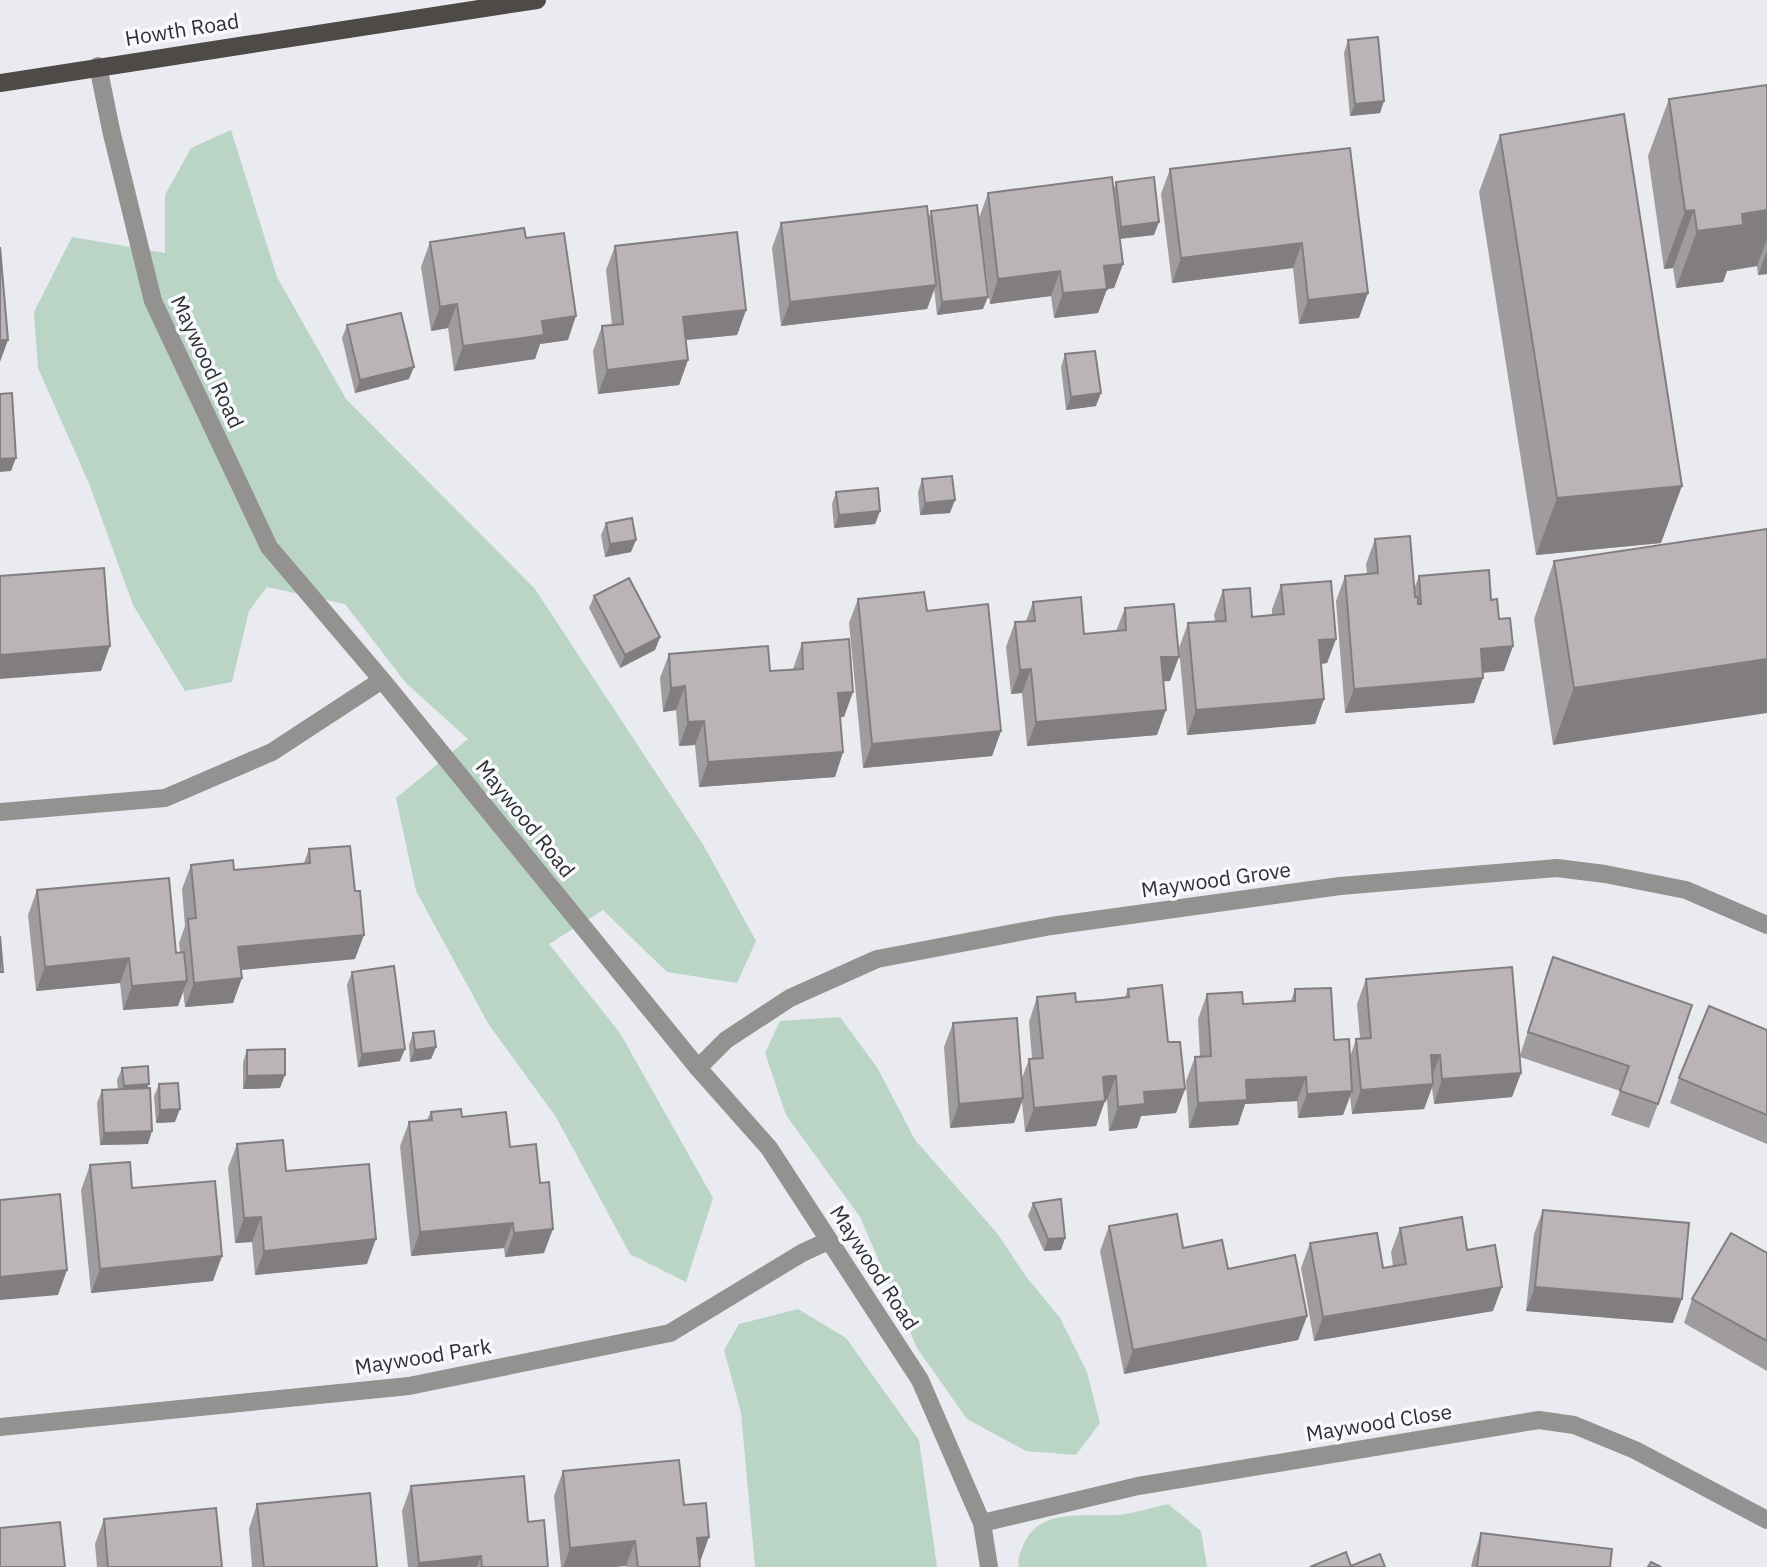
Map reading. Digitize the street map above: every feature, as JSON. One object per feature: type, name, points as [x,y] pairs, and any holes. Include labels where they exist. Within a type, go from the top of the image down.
[{"type":"main road","name":"Howth Road","points":[[0,83],[537,0]]},
{"type":"street","name":"Maywood Road","points":[[98,66],[153,301],[270,547],[382,680],[698,1068],[769,1148],[920,1380],[982,1523],[989,1567]]},
{"type":"street","points":[[0,812],[165,798],[272,752],[382,680]]},
{"type":"street","name":"Maywood Grove","points":[[698,1068],[726,1040],[790,998],[877,959],[1051,926],[1326,888],[1557,868],[1605,874],[1686,890],[1767,925]]},
{"type":"street","name":"Maywood Park","points":[[0,1427],[409,1386],[670,1333],[802,1253],[828,1241]]},
{"type":"street","name":"Maywood Close","points":[[982,1523],[1138,1486],[1539,1420],[1574,1424],[1635,1450],[1767,1520]]},
{"type":"green space","points":[[231,130],[277,277],[346,399],[535,589],[704,846],[756,941],[737,983],[667,972],[603,910],[549,944],[620,1033],[713,1198],[686,1282],[630,1254],[556,1117],[489,1025],[416,891],[396,798],[468,739],[406,683],[345,604],[267,587],[249,611],[232,682],[185,691],[133,605],[90,486],[38,368],[34,312],[72,237],[165,253],[165,195],[191,148]]},
{"type":"green space","points":[[840,1017],[878,1069],[915,1140],[997,1233],[1025,1275],[1060,1318],[1087,1372],[1100,1423],[1076,1455],[1026,1451],[967,1419],[917,1348],[860,1217],[786,1115],[765,1053],[780,1021]]},
{"type":"green space","points":[[798,1309],[846,1338],[919,1440],[937,1567],[755,1567],[741,1413],[724,1350],[739,1324]]},
{"type":"green space","points":[[1168,1504],[1201,1531],[1207,1567],[1019,1567],[1018,1561],[1023,1546],[1041,1524],[1067,1516],[1125,1514]]},
{"type":"building","points":[[1378,37],[1384,101],[1355,104],[1348,40]]},
{"type":"building","points":[[1767,85],[1767,210],[1742,214],[1743,225],[1697,231],[1694,210],[1685,211],[1669,99]]},
{"type":"building","points":[[1624,114],[1682,486],[1557,498],[1500,135]]},
{"type":"building","points":[[1350,148],[1368,293],[1308,300],[1302,243],[1181,258],[1170,169]]},
{"type":"building","points":[[1112,177],[1123,264],[1104,266],[1107,289],[1063,293],[1060,271],[998,279],[988,193]]},
{"type":"building","points":[[1154,177],[1159,222],[1121,227],[1116,182]]},
{"type":"building","points":[[977,205],[988,297],[942,302],[931,211]]},
{"type":"building","points":[[927,206],[936,285],[790,302],[781,223]]},
{"type":"building","points":[[524,228],[526,238],[564,233],[576,316],[542,321],[544,335],[463,346],[457,304],[440,307],[430,242]]},
{"type":"building","points":[[737,232],[746,310],[683,317],[688,360],[607,370],[602,326],[623,324],[615,246]]},
{"type":"building","points":[[0,247],[8,340],[0,340]]},
{"type":"building","points":[[401,313],[414,367],[360,380],[347,325]]},
{"type":"building","points":[[1095,351],[1101,393],[1071,397],[1065,354]]},
{"type":"building","points":[[12,393],[16,458],[0,459],[0,394]]},
{"type":"building","points":[[952,476],[955,500],[925,503],[922,479]]},
{"type":"building","points":[[878,488],[880,511],[839,515],[836,492]]},
{"type":"building","points":[[632,518],[636,540],[610,544],[606,523]]},
{"type":"building","points":[[1767,529],[1767,659],[1574,688],[1554,561]]},
{"type":"building","points":[[1410,536],[1415,597],[1418,597],[1418,604],[1421,604],[1419,576],[1489,570],[1491,600],[1497,599],[1499,619],[1510,618],[1513,646],[1481,649],[1483,678],[1354,689],[1345,576],[1378,573],[1375,539]]},
{"type":"building","points":[[104,568],[110,646],[0,655],[0,576]]},
{"type":"building","points":[[629,578],[660,637],[625,655],[594,596]]},
{"type":"building","points":[[1331,581],[1336,639],[1319,640],[1324,699],[1196,710],[1188,623],[1226,621],[1223,590],[1250,588],[1252,617],[1284,614],[1281,585]]},
{"type":"building","points":[[924,592],[927,611],[988,604],[1001,731],[872,744],[858,599]]},
{"type":"building","points":[[1081,597],[1084,634],[1126,630],[1125,608],[1174,604],[1179,657],[1161,657],[1166,710],[1036,722],[1031,669],[1020,670],[1015,622],[1035,621],[1033,602]]},
{"type":"building","points":[[849,639],[853,692],[838,693],[843,752],[708,762],[704,721],[688,722],[685,686],[671,688],[669,654],[768,646],[770,671],[803,669],[802,643]]},
{"type":"building","points":[[350,846],[355,891],[360,891],[364,935],[238,947],[242,978],[194,983],[188,919],[196,918],[191,865],[233,860],[234,870],[310,863],[309,849]]},
{"type":"building","points":[[169,878],[176,953],[184,952],[187,981],[132,986],[129,958],[45,967],[37,890]]},
{"type":"building","points":[[0,936],[3,972],[0,972]]},
{"type":"building","points":[[1553,957],[1692,1005],[1658,1104],[1620,1091],[1629,1066],[1528,1032]]},
{"type":"building","points":[[394,966],[405,1049],[362,1054],[352,972]]},
{"type":"building","points":[[1512,967],[1521,1073],[1442,1079],[1440,1055],[1431,1055],[1433,1084],[1361,1090],[1356,1039],[1371,1038],[1366,979]]},
{"type":"building","points":[[1162,985],[1168,1042],[1180,1042],[1185,1089],[1144,1092],[1145,1104],[1118,1107],[1116,1076],[1110,1076],[1103,1077],[1105,1101],[1034,1108],[1029,1059],[1043,1058],[1037,997],[1075,993],[1076,1002],[1103,1000],[1129,997],[1128,989]]},
{"type":"building","points":[[1331,988],[1334,1040],[1349,1039],[1352,1091],[1307,1094],[1306,1077],[1246,1080],[1247,1100],[1198,1103],[1195,1057],[1211,1056],[1207,994],[1242,992],[1243,1004],[1295,1001],[1295,989]]},
{"type":"building","points":[[1709,1006],[1767,1030],[1767,1115],[1679,1078]]},
{"type":"building","points":[[1017,1018],[1023,1098],[959,1104],[953,1023]]},
{"type":"building","points":[[434,1031],[436,1047],[415,1050],[413,1033]]},
{"type":"building","points":[[285,1049],[285,1075],[247,1076],[247,1050]]},
{"type":"building","points":[[148,1066],[149,1084],[124,1086],[122,1068]]},
{"type":"building","points":[[178,1083],[180,1109],[160,1110],[159,1084]]},
{"type":"building","points":[[150,1088],[152,1131],[104,1133],[102,1090]]},
{"type":"building","points":[[461,1109],[462,1117],[506,1112],[510,1147],[536,1144],[540,1183],[549,1182],[553,1229],[514,1233],[513,1223],[420,1232],[409,1122],[432,1120],[431,1112]]},
{"type":"building","points":[[283,1140],[286,1171],[369,1164],[376,1239],[264,1251],[261,1217],[244,1218],[237,1144]]},
{"type":"building","points":[[130,1162],[132,1188],[215,1181],[222,1256],[100,1269],[90,1165]]},
{"type":"building","points":[[60,1194],[67,1270],[0,1277],[0,1200]]},
{"type":"building","points":[[1061,1199],[1065,1238],[1048,1239],[1033,1203]]},
{"type":"building","points":[[1543,1210],[1689,1223],[1682,1299],[1535,1287]]},
{"type":"building","points":[[1177,1214],[1183,1248],[1222,1240],[1228,1269],[1295,1255],[1307,1316],[1133,1350],[1109,1226]]},
{"type":"building","points":[[1462,1217],[1467,1250],[1495,1245],[1502,1287],[1323,1317],[1310,1243],[1377,1233],[1383,1268],[1406,1264],[1400,1228]]},
{"type":"building","points":[[1731,1233],[1767,1253],[1767,1341],[1692,1299]]},
{"type":"building","points":[[679,1460],[684,1505],[706,1503],[709,1537],[697,1538],[700,1567],[638,1567],[635,1541],[570,1548],[563,1471]]},
{"type":"building","points":[[524,1476],[528,1522],[544,1520],[548,1567],[482,1567],[481,1556],[419,1563],[411,1486]]},
{"type":"building","points":[[370,1493],[377,1567],[264,1567],[257,1504]]},
{"type":"building","points":[[216,1508],[222,1567],[108,1567],[104,1519]]},
{"type":"building","points":[[60,1522],[65,1567],[0,1567],[0,1528]]},
{"type":"building","points":[[1481,1533],[1612,1549],[1610,1567],[1477,1567]]},
{"type":"building","points":[[1346,1552],[1351,1566],[1380,1554],[1385,1567],[1310,1567]]},
{"type":"building","points":[[1651,1562],[1661,1567],[1648,1567]]}]
